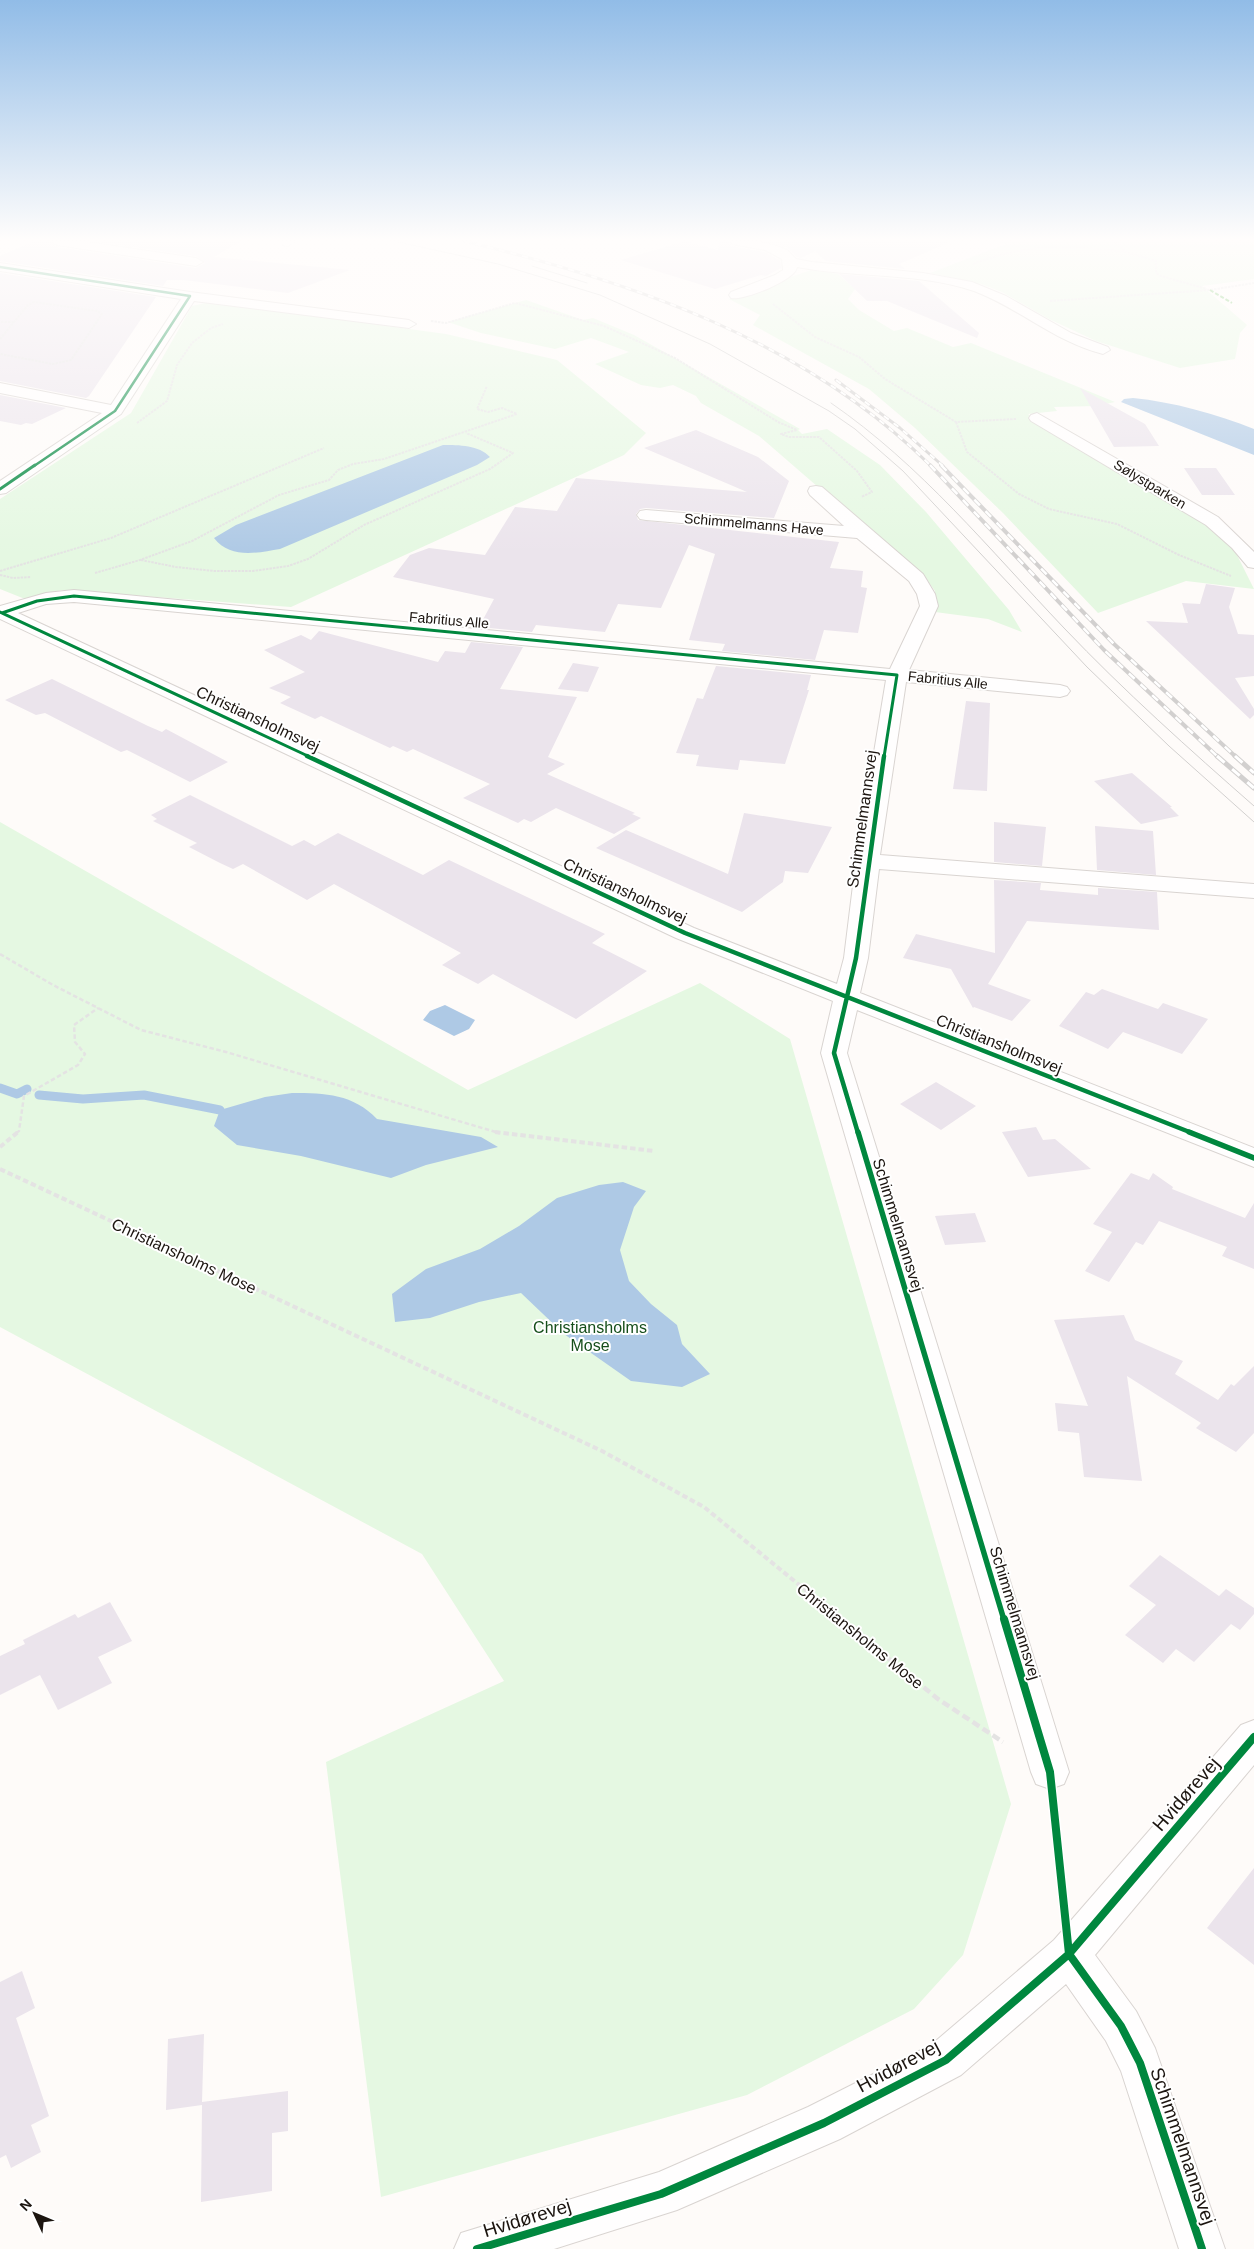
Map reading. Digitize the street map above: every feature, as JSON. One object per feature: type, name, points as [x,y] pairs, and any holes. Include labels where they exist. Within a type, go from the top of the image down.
[{"type":"street","points":[[0,489],[115,411],[157,346]]},
{"type":"street","points":[[1092,346],[1103,350]]},
{"type":"street","points":[[0,388],[115,411]]},
{"type":"street","name":"Sølystparken","points":[[1036,418],[1212,520],[1238,544],[1254,564]]},
{"type":"street","name":"Schimmelmanns Have","points":[[816,491],[916,578],[926,594],[929,606],[897,675]]},
{"type":"street","name":"Schimmelmanns Have","points":[[646,515],[862,533]]},
{"type":"street","name":"Fabritius Alle","points":[[1,613],[54,596],[74,596],[1060,691]]},
{"type":"street","name":"Christiansholmsvej","points":[[1,613],[685,933],[1254,1158]]},
{"type":"street","name":"Schimmelmannsvej","points":[[897,675],[868,861],[856,958],[834,1053],[1050,1772]]},
{"type":"street","name":"Schimmelmannsvej","points":[[868,861],[1254,891]]},
{"type":"street","name":"Hvidørevej","points":[[477,2249],[661,2194],[824,2123],[946,2060],[1069,1954],[1254,1737]]},
{"type":"street","name":"Schimmelmannsvej","points":[[1069,1954],[1121,2026],[1140,2063],[1202,2249]]},
{"type":"path","points":[[0,354],[53,364],[71,360],[80,346]]},
{"type":"path","points":[[132,426],[167,401],[169,386],[189,346]]},
{"type":"path","points":[[649,346],[675,358],[778,422],[797,430],[781,434],[789,437],[819,437],[857,470],[872,492],[837,511]]},
{"type":"path","points":[[835,346],[859,357],[885,379],[956,422],[1036,418]]},
{"type":"path","points":[[466,433],[514,453],[504,462],[450,489],[350,532],[301,563],[285,567],[239,571],[169,568],[140,560],[192,541],[279,495],[329,480],[338,470],[353,464],[384,459],[466,433],[517,414],[502,408],[488,412],[477,408],[487,386]]},
{"type":"path","points":[[956,422],[967,452],[1019,494],[1049,509],[1117,524],[1179,555],[1236,578]]},
{"type":"path","points":[[0,571],[111,538],[324,448]]},
{"type":"path","points":[[0,954],[141,1030],[226,1052],[504,1135],[654,1151]]},
{"type":"path","points":[[0,1147],[19,1130],[24,1096],[78,1066],[85,1054],[75,1042],[74,1025],[98,1008]]},
{"type":"path","points":[[1050,1772],[1069,1954]]},
{"type":"green space","points":[[169,346],[497,346],[557,360],[646,433],[624,455],[291,607],[62,590],[25,599],[0,589],[0,499],[131,413]]},
{"type":"green space","points":[[541,346],[565,346],[555,349]]},
{"type":"green space","points":[[613,346],[653,346],[800,429],[798,430],[802,434],[827,429],[880,465],[926,512],[1009,610],[1022,632],[988,619],[935,612],[935,591],[922,573],[870,532],[759,436],[701,403],[696,396],[673,385],[660,388],[641,385],[595,364],[629,352]]},
{"type":"green space","points":[[791,346],[978,346],[1115,402],[1096,406],[1054,407],[1057,411],[1028,414],[1206,522],[1232,545],[1254,589],[1186,581],[1098,613],[1003,513],[915,428],[869,389]]},
{"type":"green space","points":[[1111,346],[1238,346],[1235,359],[1180,368]]},
{"type":"green space","name":"Christiansholms Mose","points":[[0,822],[468,1090],[700,983],[790,1039],[1011,1804],[963,1955],[914,2009],[747,2095],[381,2197],[326,1762],[504,1681],[422,1554],[0,1327]]},
{"type":"water","points":[[1133,398],[1195,409],[1254,429],[1254,455],[1121,402],[1124,399]]},
{"type":"water","points":[[443,445],[475,448],[490,457],[477,465],[280,549],[253,553],[236,552],[220,545],[214,538],[236,525]]},
{"type":"water","points":[[445,1005],[475,1020],[469,1029],[454,1036],[423,1020],[430,1011]]},
{"type":"water","points":[[292,1093],[338,1097],[358,1104],[377,1119],[481,1137],[498,1147],[426,1165],[391,1178],[301,1156],[237,1145],[214,1126],[220,1110],[265,1097]]},
{"type":"water","points":[[623,1182],[646,1191],[634,1207],[620,1250],[629,1281],[651,1304],[677,1325],[682,1344],[710,1374],[682,1387],[631,1381],[564,1334],[521,1293],[479,1302],[430,1318],[395,1322],[392,1294],[426,1269],[480,1249],[519,1226],[557,1198],[599,1185]]},
{"type":"building","points":[[0,346],[123,346],[86,398],[0,381]]},
{"type":"building","points":[[1080,388],[1145,424],[1159,446],[1114,447]]},
{"type":"building","points":[[0,395],[66,408],[32,424],[26,423],[21,425],[0,421]]},
{"type":"building","points":[[696,430],[758,457],[789,481],[774,518],[646,508],[640,509],[636,514],[638,520],[839,542],[830,568],[863,571],[861,587],[867,588],[858,633],[824,630],[815,660],[722,651],[725,644],[689,640],[715,554],[689,545],[661,608],[618,604],[605,632],[536,625],[532,632],[479,627],[494,599],[393,577],[410,555],[429,548],[485,555],[515,507],[557,511],[576,478],[747,492],[644,448]]},
{"type":"building","points":[[1184,468],[1216,468],[1235,495],[1202,495]]},
{"type":"building","points":[[1206,584],[1235,588],[1229,607],[1238,634],[1254,635],[1254,676],[1235,678],[1254,709],[1254,715],[1250,719],[1146,621],[1188,623],[1182,603],[1200,604]]},
{"type":"building","points":[[319,631],[438,662],[445,651],[465,653],[471,642],[523,647],[500,689],[577,697],[548,757],[565,764],[547,774],[635,813],[632,814],[641,818],[614,834],[556,808],[531,822],[524,819],[518,823],[463,798],[490,784],[413,749],[407,752],[393,746],[390,748],[321,716],[315,719],[280,703],[291,697],[269,688],[305,672],[264,650],[301,635],[311,640]]},
{"type":"building","points":[[573,663],[599,667],[588,692],[558,689]]},
{"type":"building","points":[[716,666],[811,675],[807,690],[809,690],[785,764],[740,760],[738,770],[696,766],[699,755],[676,753],[697,698],[703,699]]},
{"type":"building","points":[[52,679],[148,726],[162,732],[166,729],[228,762],[190,782],[127,750],[121,752],[45,713],[36,715],[5,700]]},
{"type":"building","points":[[966,701],[990,703],[987,791],[953,789]]},
{"type":"building","points":[[1132,773],[1172,807],[1170,807],[1179,816],[1141,824],[1094,781]]},
{"type":"building","points":[[190,795],[292,846],[304,840],[315,846],[338,833],[423,875],[449,860],[605,934],[592,943],[647,971],[576,1019],[493,974],[478,984],[442,965],[461,953],[334,884],[307,900],[243,864],[233,869],[220,863],[189,847],[197,843],[153,821],[157,819],[151,815]]},
{"type":"building","points":[[744,813],[832,827],[808,873],[785,871],[783,882],[742,912],[596,848],[626,830],[728,874]]},
{"type":"building","points":[[994,822],[1046,827],[1042,866],[994,862]]},
{"type":"building","points":[[1095,826],[1153,831],[1156,875],[1097,870]]},
{"type":"building","points":[[994,880],[1041,883],[1040,890],[1098,895],[1098,888],[1157,892],[1159,930],[1027,921],[988,984],[1031,1000],[1012,1021],[973,1008],[951,969],[903,958],[916,934],[995,953]]},
{"type":"building","points":[[1102,989],[1158,1009],[1163,1003],[1208,1019],[1182,1054],[1123,1032],[1108,1049],[1059,1026],[1086,992],[1094,995]]},
{"type":"building","points":[[936,1082],[976,1106],[941,1130],[900,1104]]},
{"type":"building","points":[[1036,1127],[1043,1140],[1055,1139],[1091,1169],[1028,1177],[1002,1132]]},
{"type":"building","points":[[1131,1173],[1149,1180],[1153,1173],[1173,1187],[1172,1189],[1245,1218],[1254,1203],[1254,1269],[1222,1256],[1227,1247],[1159,1221],[1143,1245],[1136,1242],[1109,1282],[1085,1271],[1112,1232],[1093,1224]]},
{"type":"building","points":[[975,1213],[986,1242],[945,1245],[935,1216]]},
{"type":"building","points":[[1124,1315],[1135,1340],[1183,1361],[1175,1374],[1218,1400],[1231,1384],[1234,1386],[1254,1366],[1254,1433],[1236,1452],[1196,1428],[1201,1423],[1127,1376],[1142,1481],[1084,1477],[1079,1433],[1058,1431],[1055,1403],[1088,1406],[1054,1320]]},
{"type":"building","points":[[1160,1555],[1219,1596],[1226,1589],[1254,1608],[1254,1614],[1240,1630],[1231,1624],[1194,1662],[1176,1649],[1163,1663],[1125,1635],[1156,1605],[1129,1586]]},
{"type":"building","points":[[110,1602],[132,1641],[98,1657],[112,1683],[58,1710],[40,1675],[0,1695],[0,1656],[25,1644],[23,1640],[75,1614],[78,1618]]},
{"type":"building","points":[[1254,1868],[1254,1965],[1207,1928]]},
{"type":"building","points":[[22,1971],[35,2008],[16,2018],[49,2116],[31,2125],[41,2152],[11,2168],[6,2155],[0,2158],[0,1982]]},
{"type":"building","points":[[204,2034],[202,2102],[288,2091],[288,2131],[272,2133],[272,2191],[201,2202],[202,2105],[166,2110],[168,2039]]},
{"type":"waterway","points":[[0,1088],[17,1094],[27,1089]]},
{"type":"waterway","points":[[39,1095],[83,1099],[144,1095],[220,1110]]},
{"type":"tram line","points":[[713,346],[829,411],[855,429],[903,471],[1087,667],[1169,746],[1254,822]]},
{"type":"tram line","points":[[831,403],[895,453],[953,509],[1064,628],[1133,697],[1254,806]]},
{"type":"railway","points":[[762,346],[829,384],[882,422],[931,466]]},
{"type":"railway","points":[[836,380],[900,428],[943,466]]},
{"type":"railway","points":[[941,465],[1114,644],[1236,757]]},
{"type":"railway","points":[[931,466],[1104,650],[1218,757]]},
{"type":"railway","points":[[1217,756],[1254,788]]},
{"type":"railway","points":[[1235,756],[1254,773]]},
{"type":"cycle path","points":[[0,489],[115,411],[157,346]]},
{"type":"cycle path","points":[[2,613],[37,601],[55,597],[74,596],[897,675],[868,861],[856,958],[834,1053],[1050,1772],[1069,1954],[1121,2026],[1140,2063],[1202,2249]]},
{"type":"cycle path","points":[[0,612],[685,933],[1254,1158]]},
{"type":"cycle path","points":[[477,2249],[661,2194],[824,2123],[946,2060],[1069,1954],[1254,1737]]}]
